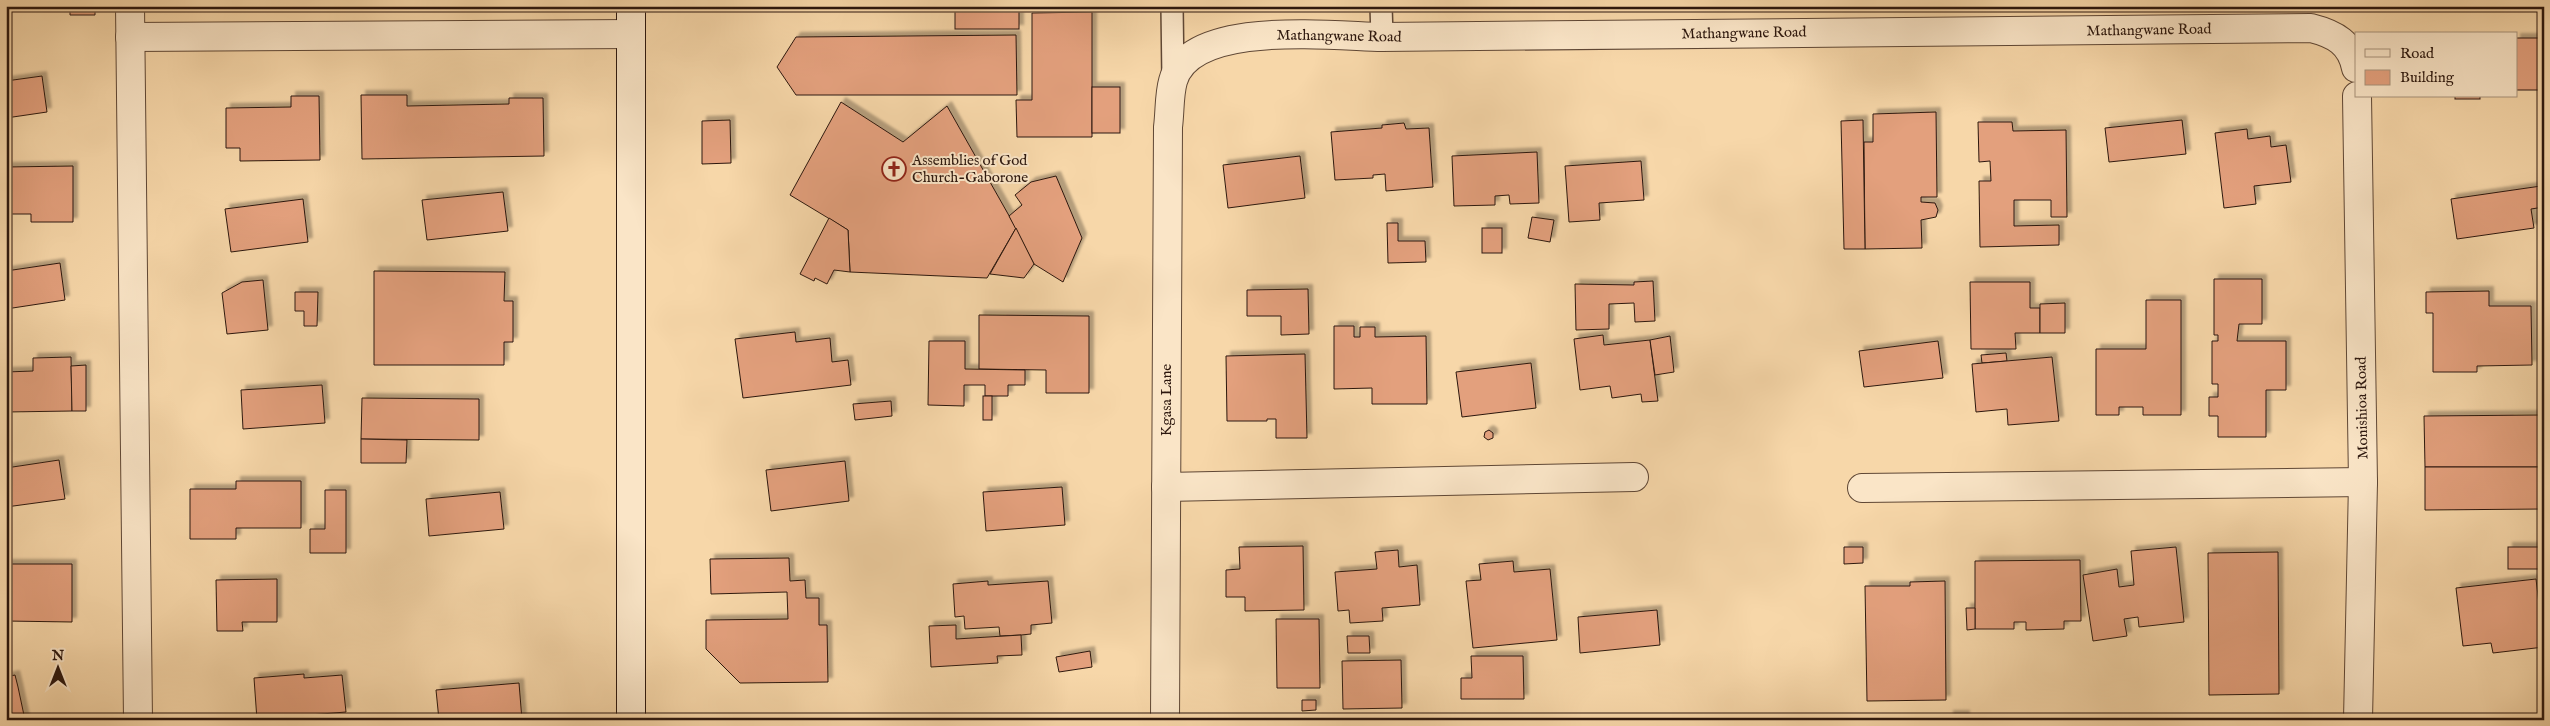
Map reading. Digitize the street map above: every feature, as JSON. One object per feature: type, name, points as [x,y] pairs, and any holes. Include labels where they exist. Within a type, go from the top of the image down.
[{"type":"street","points":[[130,6],[138,720]]},
{"type":"street","points":[[631,6],[631,720]]},
{"type":"street","name":"Mathangwane Road","points":[[1173,80],[1191,54],[1225,40],[1265,35],[1382,37],[2301,28],[2330,33],[2342,40],[2354,56],[2355,62]]},
{"type":"street","points":[[130,37],[631,34]]},
{"type":"street","name":"Kgasa Lane","points":[[1165,720],[1168,127],[1173,80]]},
{"type":"street","name":"Monishioa Road","points":[[2358,98],[2363,482],[2358,720]]},
{"type":"street","points":[[1166,487],[1634,477]]},
{"type":"street","points":[[1862,488],[2363,482]]},
{"type":"lane","points":[[1172,6],[1173,80]]},
{"type":"lane","points":[[1381,6],[1382,37]]},
{"type":"building","points":[[6,6],[95,6],[95,15],[70,15],[70,9],[6,9]]},
{"type":"building","points":[[955,7],[1019,7],[1019,29],[955,29]]},
{"type":"building","points":[[1092,12],[1092,137],[1017,137],[1016,100],[1032,100],[1032,13]]},
{"type":"building","points":[[1016,35],[1017,95],[796,95],[777,67],[796,37]]},
{"type":"building","points":[[2518,38],[2544,38],[2544,90],[2518,90]]},
{"type":"building","points":[[42,76],[47,112],[6,118],[6,81]]},
{"type":"building","points":[[1092,87],[1120,87],[1120,133],[1092,133]]},
{"type":"building","points":[[361,95],[407,95],[407,106],[509,104],[509,98],[543,98],[544,156],[362,159]]},
{"type":"building","points":[[291,96],[319,96],[320,160],[240,161],[240,148],[226,148],[226,108],[291,107]]},
{"type":"building","points":[[2455,98],[2480,98],[2480,99]]},
{"type":"building","name":"Assemblies of God Church-Gaborone","points":[[841,102],[903,142],[947,106],[1016,228],[987,278],[850,272],[848,230],[790,195]]},
{"type":"building","points":[[1936,112],[1937,197],[1921,197],[1921,202],[1935,203],[1938,210],[1936,217],[1921,220],[1922,248],[1865,249],[1864,142],[1873,142],[1873,114]]},
{"type":"building","points":[[730,120],[731,163],[702,164],[702,121]]},
{"type":"building","points":[[1863,120],[1865,249],[1844,249],[1841,121]]},
{"type":"building","points":[[2182,120],[2186,154],[2109,162],[2105,128]]},
{"type":"building","points":[[1978,122],[2012,122],[2013,131],[2066,130],[2067,217],[2051,217],[2051,200],[2014,200],[2014,226],[2059,225],[2059,245],[1980,247],[1979,181],[1991,181],[1990,161],[1979,162]]},
{"type":"building","points":[[1404,123],[1406,129],[1429,128],[1433,187],[1386,191],[1385,174],[1373,175],[1373,178],[1335,180],[1331,132],[1382,128],[1382,125]]},
{"type":"building","points":[[2247,129],[2248,139],[2270,136],[2271,147],[2286,145],[2291,182],[2254,186],[2256,204],[2224,208],[2215,133]]},
{"type":"building","points":[[1537,152],[1539,203],[1510,204],[1509,195],[1495,196],[1495,205],[1454,206],[1452,156]]},
{"type":"building","points":[[1300,156],[1305,198],[1228,208],[1223,165]]},
{"type":"building","points":[[1641,161],[1644,200],[1599,203],[1600,220],[1569,222],[1565,166]]},
{"type":"building","points":[[73,166],[73,222],[31,222],[31,214],[6,214],[6,167]]},
{"type":"building","points":[[1056,176],[1082,238],[1063,282],[1034,264],[1009,216],[1022,205],[1015,195],[1031,182]]},
{"type":"building","points":[[2541,186],[2544,207],[2531,209],[2534,228],[2457,239],[2451,199]]},
{"type":"building","points":[[503,192],[508,231],[427,240],[422,200]]},
{"type":"building","points":[[303,199],[308,242],[231,252],[225,209]]},
{"type":"building","points":[[1532,217],[1554,220],[1550,242],[1528,238]]},
{"type":"building","points":[[829,218],[848,230],[850,272],[834,270],[827,284],[815,278],[814,281],[800,274]]},
{"type":"building","points":[[1387,223],[1398,223],[1398,241],[1425,241],[1426,262],[1388,263]]},
{"type":"building","points":[[1016,228],[1034,264],[1024,278],[990,274]]},
{"type":"building","points":[[1482,228],[1502,228],[1502,253],[1482,253]]},
{"type":"building","points":[[60,263],[65,300],[6,309],[6,271]]},
{"type":"building","points":[[374,271],[505,272],[504,301],[513,301],[513,342],[504,342],[504,365],[374,365]]},
{"type":"building","points":[[2214,279],[2262,279],[2262,324],[2239,324],[2237,341],[2286,341],[2286,390],[2266,390],[2266,437],[2218,437],[2218,416],[2209,416],[2209,397],[2218,397],[2218,384],[2212,384],[2212,341],[2218,341],[2218,335],[2214,335]]},
{"type":"building","points":[[263,280],[268,330],[227,334],[222,293],[242,282]]},
{"type":"building","points":[[1653,281],[1655,321],[1635,322],[1634,303],[1609,304],[1609,329],[1576,330],[1575,284],[1634,285],[1634,282]]},
{"type":"building","points":[[1970,282],[2030,282],[2030,308],[2040,308],[2040,333],[2015,333],[2016,349],[1971,349]]},
{"type":"building","points":[[1308,289],[1309,334],[1281,335],[1281,316],[1247,316],[1247,290]]},
{"type":"building","points":[[2489,291],[2489,306],[2531,306],[2532,365],[2477,366],[2477,372],[2433,372],[2433,313],[2426,313],[2426,292]]},
{"type":"building","points":[[295,292],[318,292],[317,326],[304,326],[304,311],[295,311]]},
{"type":"building","points":[[2146,300],[2181,300],[2181,415],[2143,415],[2143,407],[2119,407],[2119,415],[2096,415],[2096,349],[2146,349]]},
{"type":"building","points":[[2065,303],[2065,333],[2040,333],[2040,304]]},
{"type":"building","points":[[979,315],[1089,316],[1089,393],[1046,393],[1046,370],[979,369]]},
{"type":"building","points":[[1334,326],[1354,326],[1354,337],[1360,337],[1360,327],[1375,327],[1375,337],[1426,336],[1427,404],[1372,404],[1372,388],[1334,389]]},
{"type":"building","points":[[795,332],[796,342],[830,338],[832,362],[848,360],[851,385],[743,398],[735,339]]},
{"type":"building","points":[[1603,335],[1604,345],[1650,340],[1658,401],[1642,402],[1641,394],[1612,398],[1610,386],[1580,390],[1574,339]]},
{"type":"building","points":[[1670,336],[1674,372],[1655,375],[1650,340]]},
{"type":"building","points":[[929,341],[965,341],[965,369],[1025,370],[1025,385],[1008,385],[1008,396],[985,396],[985,385],[964,385],[964,406],[928,405]]},
{"type":"building","points":[[1938,341],[1943,378],[1864,387],[1859,351]]},
{"type":"building","points":[[2006,353],[2007,361],[1982,363],[1981,355]]},
{"type":"building","points":[[1305,354],[1307,438],[1276,438],[1276,419],[1267,419],[1267,421],[1227,421],[1226,356]]},
{"type":"building","points":[[71,357],[72,411],[6,412],[6,372],[33,371],[33,358]]},
{"type":"building","points":[[2052,357],[2059,421],[2008,425],[2007,409],[1976,412],[1972,364]]},
{"type":"building","points":[[1531,363],[1536,408],[1462,417],[1456,372]]},
{"type":"building","points":[[86,365],[86,411],[72,411],[71,366]]},
{"type":"building","points":[[322,385],[325,423],[243,429],[241,390]]},
{"type":"building","points":[[983,396],[992,396],[992,420],[983,420]]},
{"type":"building","points":[[362,398],[479,399],[479,440],[361,439]]},
{"type":"building","points":[[891,401],[892,416],[855,420],[853,404]]},
{"type":"building","points":[[2544,415],[2544,467],[2425,467],[2424,416]]},
{"type":"building","points":[[1489,430],[1493,433],[1493,438],[1488,440],[1484,437],[1485,432]]},
{"type":"building","points":[[361,439],[407,440],[406,463],[361,463]]},
{"type":"building","points":[[59,460],[65,499],[6,507],[6,468]]},
{"type":"building","points":[[845,461],[849,501],[771,511],[766,470]]},
{"type":"building","points":[[2425,467],[2544,467],[2544,509],[2425,510]]},
{"type":"building","points":[[236,481],[301,481],[301,528],[236,528],[236,539],[190,539],[190,489],[236,489]]},
{"type":"building","points":[[1062,487],[1065,525],[986,531],[983,492]]},
{"type":"building","points":[[325,490],[346,490],[346,553],[310,553],[310,529],[325,529]]},
{"type":"building","points":[[500,492],[504,529],[429,536],[426,499]]},
{"type":"building","points":[[1303,546],[1304,610],[1245,611],[1245,597],[1226,597],[1226,570],[1240,569],[1239,547]]},
{"type":"building","points":[[1844,547],[1863,547],[1863,563],[1844,564]]},
{"type":"building","points":[[2176,547],[2184,622],[2139,627],[2138,617],[2124,619],[2127,636],[2093,641],[2083,575],[2117,569],[2119,587],[2134,585],[2131,551]]},
{"type":"building","points":[[2508,547],[2544,547],[2544,569],[2508,569]]},
{"type":"building","points":[[1398,550],[1399,567],[1417,565],[1420,605],[1382,608],[1383,621],[1350,623],[1349,610],[1338,611],[1335,572],[1377,569],[1375,552]]},
{"type":"building","points":[[2278,552],[2279,694],[2209,695],[2208,553]]},
{"type":"building","points":[[789,558],[790,581],[805,580],[806,598],[819,598],[819,625],[827,625],[828,682],[740,683],[706,649],[706,620],[788,619],[787,592],[711,594],[710,559]]},
{"type":"building","points":[[2080,560],[2081,621],[2064,621],[2064,629],[2026,630],[2026,622],[2014,622],[2014,629],[1975,629],[1975,561]]},
{"type":"building","points":[[1513,561],[1514,572],[1550,569],[1557,640],[1473,648],[1466,581],[1481,580],[1479,564]]},
{"type":"building","points":[[6,564],[72,564],[72,622],[6,621]]},
{"type":"building","points":[[277,579],[277,622],[242,622],[243,631],[217,631],[216,580]]},
{"type":"building","points":[[2536,579],[2544,647],[2493,653],[2491,643],[2463,646],[2456,588]]},
{"type":"building","points":[[988,581],[988,585],[1048,581],[1052,623],[1031,625],[1031,634],[1021,635],[1000,636],[999,627],[965,629],[964,616],[955,617],[953,584]]},
{"type":"building","points":[[1945,581],[1946,700],[1867,701],[1865,586],[1910,586],[1910,582]]},
{"type":"building","points":[[1966,608],[1975,608],[1975,629],[1967,630]]},
{"type":"building","points":[[1657,610],[1660,645],[1580,653],[1578,617]]},
{"type":"building","points":[[1276,619],[1319,619],[1320,688],[1277,688]]},
{"type":"building","points":[[956,625],[956,639],[1021,635],[1022,655],[997,656],[998,663],[931,667],[929,626]]},
{"type":"building","points":[[1347,636],[1369,636],[1370,653],[1348,653]]},
{"type":"building","points":[[1090,651],[1092,667],[1059,672],[1056,657]]},
{"type":"building","points":[[1471,656],[1523,656],[1524,699],[1461,699],[1461,678],[1472,678]]},
{"type":"building","points":[[1401,660],[1402,708],[1343,709],[1342,661]]},
{"type":"building","points":[[304,674],[304,678],[342,675],[346,712],[297,716],[298,720],[257,720],[254,678]]},
{"type":"building","points":[[15,675],[25,720],[6,720],[6,677]]},
{"type":"building","points":[[519,683],[522,720],[439,720],[436,690]]},
{"type":"building","points":[[1302,700],[1316,700],[1316,710],[1302,711]]},
{"type":"building","points":[[1949,715],[1965,715],[1965,720],[1949,720]]},
{"type":"place","name":"Assemblies of God Church-Gaborone","points":[[894,169]]}]
